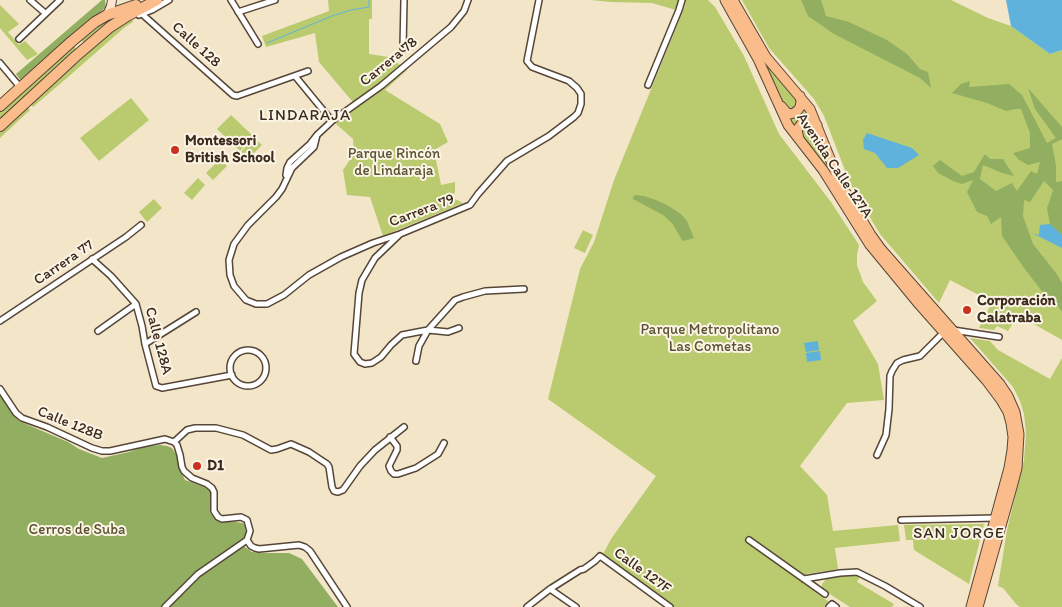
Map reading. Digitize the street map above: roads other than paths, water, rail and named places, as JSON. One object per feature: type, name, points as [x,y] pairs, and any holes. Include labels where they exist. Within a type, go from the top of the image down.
[{"type":"highway","points":[[0,106],[95,22],[107,15],[133,7],[146,0]]},
{"type":"highway","points":[[0,126],[110,27],[126,16],[157,0]]},
{"type":"highway","points":[[71,42],[80,43],[76,56]]},
{"type":"main road","name":"Avenida Calle 127A","points":[[726,0],[758,59],[788,125],[823,170],[870,245],[948,331]]},
{"type":"main road","name":"Avenida Calle 127A","points":[[733,0],[766,57],[810,109],[839,181],[868,230],[881,249],[948,331]]},
{"type":"main road","points":[[779,104],[786,112],[794,113],[800,107],[800,96]]},
{"type":"main road","points":[[798,139],[798,130],[802,123],[810,122],[817,125]]},
{"type":"main road","points":[[948,331],[1005,406],[1010,418],[1012,432],[1012,450],[1005,483],[972,607]]},
{"type":"main road","points":[[948,331],[1004,389],[1015,412],[1019,429],[1015,477],[978,607]]},
{"type":"street","points":[[30,0],[45,14]]},
{"type":"street","points":[[19,39],[60,0]]},
{"type":"street","points":[[107,15],[112,6],[112,0]]},
{"type":"street","points":[[126,16],[142,14],[169,0]]},
{"type":"street","points":[[231,0],[258,44]]},
{"type":"street","points":[[238,12],[275,0]]},
{"type":"street","points":[[403,48],[404,0]]},
{"type":"street","name":"Carrera 78","points":[[267,304],[256,304],[246,300],[234,286],[230,275],[229,260],[234,244],[240,234],[282,189],[290,162],[332,122],[381,86],[451,27],[464,11],[468,0]]},
{"type":"street","name":"Carrera 79","points":[[267,304],[284,295],[309,275],[341,257],[470,205],[506,161],[549,136],[574,117],[581,104],[580,91],[574,84],[532,67],[527,60],[539,0]]},
{"type":"street","points":[[648,85],[680,10],[682,0]]},
{"type":"street","name":"Calle 128","points":[[142,14],[233,96],[295,76]]},
{"type":"street","points":[[0,63],[20,87]]},
{"type":"street","points":[[308,70],[295,76],[332,122]]},
{"type":"street","name":"Carrera 77","points":[[0,321],[141,225]]},
{"type":"street","points":[[400,234],[376,258],[362,280],[359,293],[354,354],[360,362],[365,364],[372,363],[381,357],[402,335],[428,330],[448,332],[459,328]]},
{"type":"street","name":"Calle 128A","points":[[92,259],[111,276],[136,304],[156,386],[162,388],[232,374]]},
{"type":"street","points":[[416,361],[419,346],[428,330],[456,300],[485,291],[524,290]]},
{"type":"street","points":[[98,330],[136,304]]},
{"type":"street","points":[[145,344],[196,312]]},
{"type":"street","points":[[877,455],[886,435],[890,376],[898,363],[920,356],[948,331],[999,337]]},
{"type":"street","points":[[248,350],[254,351],[264,358],[266,363],[265,375],[254,385],[239,383],[232,374],[231,363],[238,353],[248,350]]},
{"type":"street","name":"Calle 128B","points":[[0,389],[16,413],[22,418],[47,427],[92,448],[110,451],[166,439],[174,442]]},
{"type":"street","points":[[165,607],[198,574],[247,540],[250,531],[247,520],[241,517],[222,519],[218,517],[214,511],[214,492],[212,488],[192,478],[184,471],[177,445],[174,442],[187,430],[216,428],[243,435],[271,450],[291,444],[309,452],[327,464],[332,487],[334,491],[338,492],[343,490],[368,457],[404,427]]},
{"type":"street","points":[[390,437],[398,450],[389,466],[394,474],[416,468],[438,454],[444,442]]},
{"type":"street","points":[[901,520],[996,518]]},
{"type":"street","points":[[247,540],[254,548],[259,549],[305,547],[310,551],[347,607]]},
{"type":"street","points":[[750,540],[825,594]]},
{"type":"street","name":"Calle 127F","points":[[550,589],[590,565],[600,556],[670,607]]},
{"type":"street","points":[[804,579],[857,572],[920,607]]},
{"type":"street","points":[[527,607],[550,589],[576,607]]},
{"type":"water","points":[[1006,0],[1062,0],[1062,50],[1050,54],[1011,26]]},
{"type":"water","points":[[867,133],[912,148],[919,155],[898,168],[887,168],[875,153],[864,149],[863,140]]},
{"type":"water","points":[[1050,224],[1062,235],[1062,248],[1032,233],[1039,235],[1040,225]]},
{"type":"water","points":[[818,341],[819,350],[806,352],[804,343]]},
{"type":"water","points":[[820,351],[821,360],[807,362],[806,353]]},
{"type":"waterway","points":[[267,43],[332,16],[369,7],[369,0]]},
{"type":"place","name":"Montessori British School","points":[[175,150]]},
{"type":"place","name":"Corporación Calatraba","points":[[967,310]]},
{"type":"place","name":"D1","points":[[197,466]]},
{"type":"district","name":"LINDARAJA","points":[[305,116]]},
{"type":"district","name":"SAN JORGE","points":[[959,534]]},
{"type":"park label","name":"Parque Rincón de Lindaraja","points":[[394,162]]},
{"type":"park label","name":"Parque Metropolitano Las Cometas","points":[[710,338]]},
{"type":"park label","name":"Cerros de Suba","points":[[77,530]]}]
